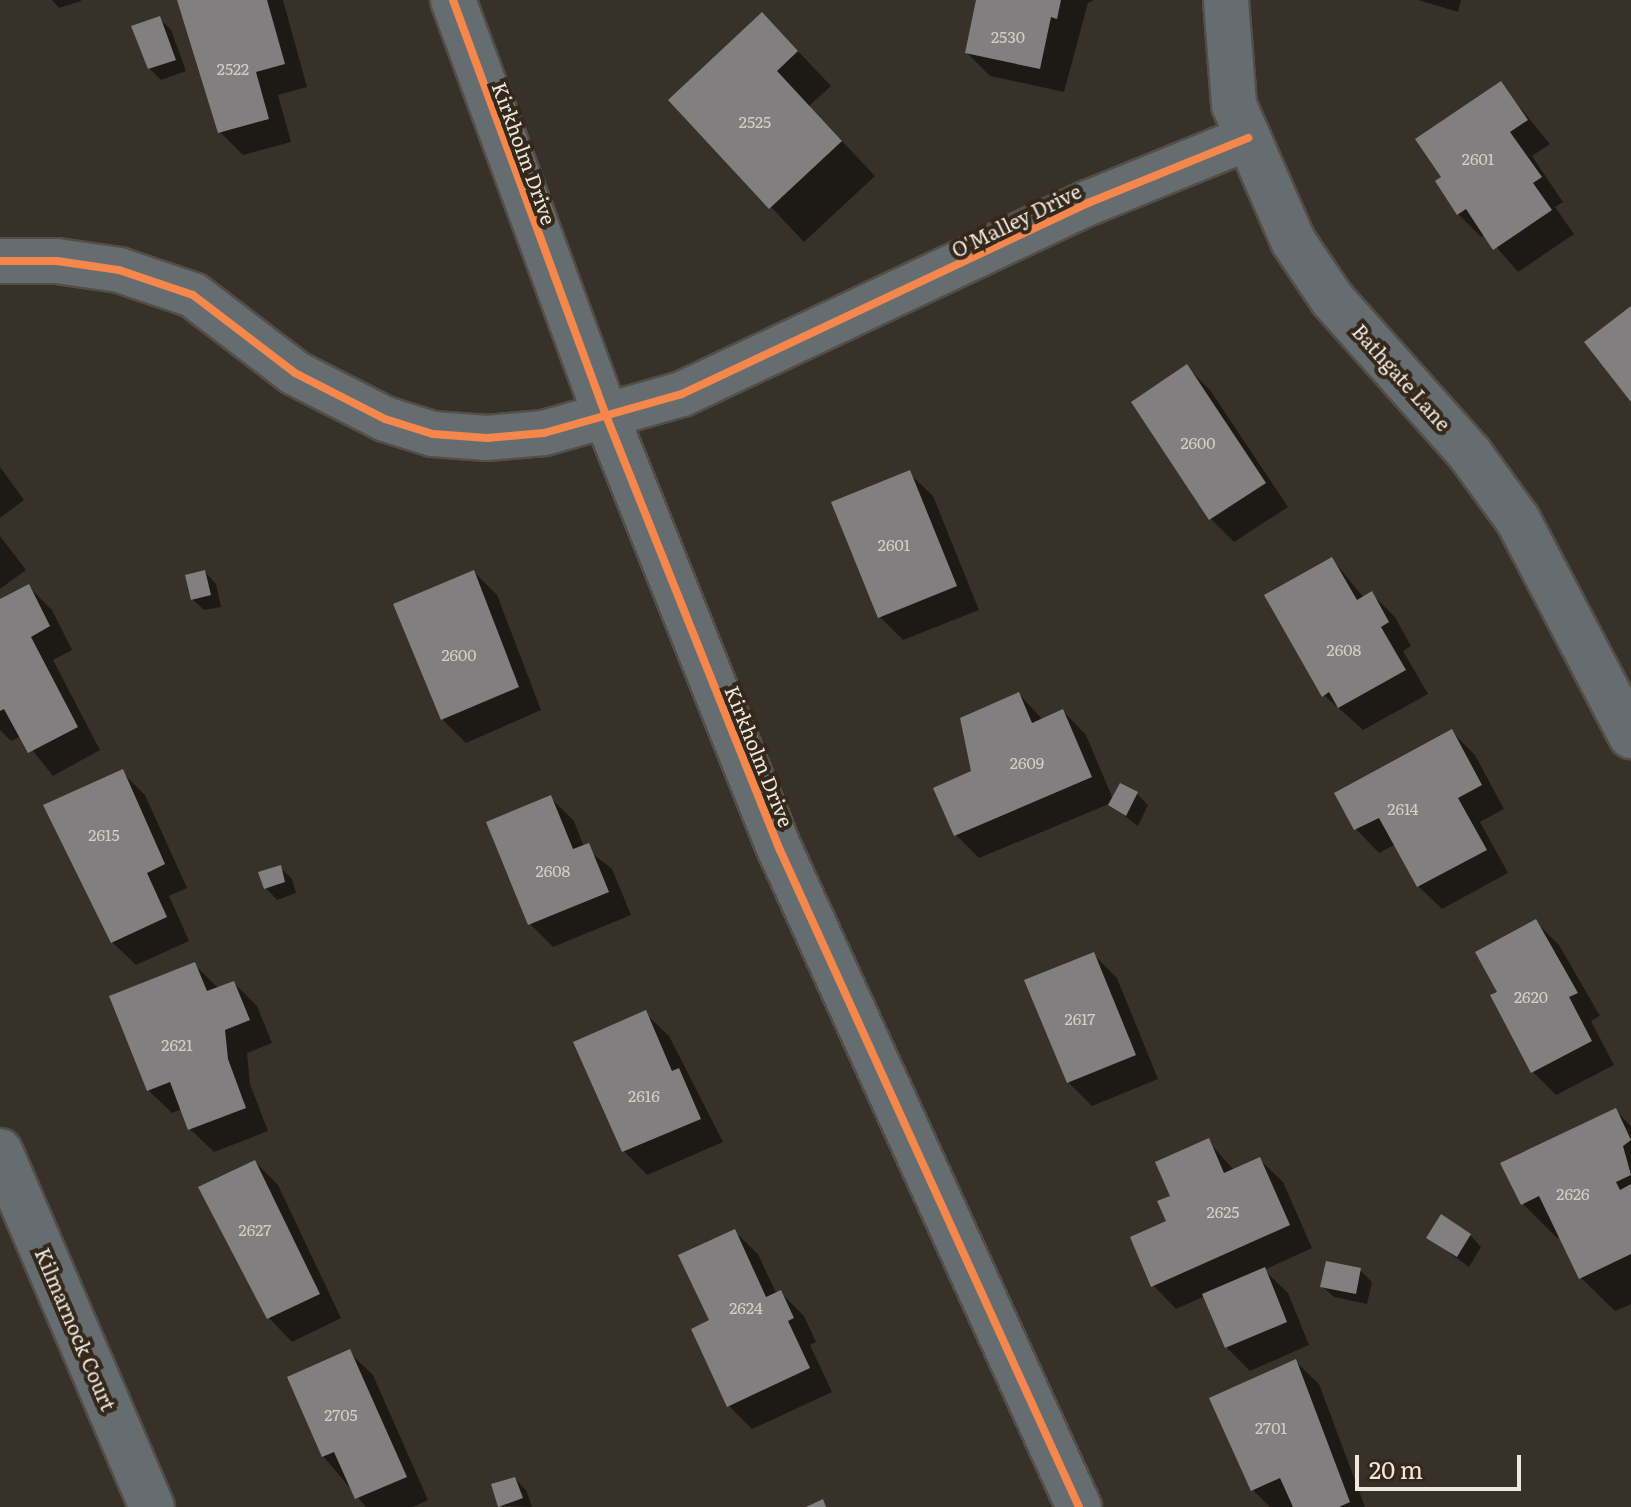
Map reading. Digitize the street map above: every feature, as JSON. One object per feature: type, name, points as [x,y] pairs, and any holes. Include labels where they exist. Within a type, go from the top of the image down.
[{"type":"street","name":"Kirkholm Drive","points":[[453,0],[605,413],[780,850],[1079,1507]]},
{"type":"street","name":"Bathgate Lane","points":[[1226,0],[1234,105],[1293,241],[1332,299],[1470,454],[1518,520],[1631,736]]},
{"type":"street","name":"O'Malley Drive","points":[[0,261],[57,261],[119,270],[193,295],[295,373],[385,419],[433,434],[487,438],[544,433],[605,413],[682,394],[1088,203],[1248,138]]},
{"type":"street","name":"Kilmarnock Court","points":[[0,1151],[152,1507]]},
{"type":"building","points":[[177,0],[267,0],[285,64],[256,72],[269,119],[218,133]]},
{"type":"building","points":[[976,0],[1061,0],[1057,19],[1051,17],[1040,69],[965,53]]},
{"type":"building","points":[[762,12],[798,51],[777,71],[842,141],[769,209],[668,100]]},
{"type":"building","points":[[160,16],[176,60],[148,69],[131,26]]},
{"type":"building","points":[[1501,81],[1528,120],[1510,132],[1542,177],[1533,183],[1552,210],[1493,250],[1466,209],[1457,215],[1435,181],[1441,177],[1415,139]]},
{"type":"building","points":[[1631,306],[1631,402],[1584,342]]},
{"type":"building","points":[[1187,364],[1266,483],[1209,520],[1131,402]]},
{"type":"building","points":[[910,470],[957,586],[878,618],[831,502]]},
{"type":"building","points":[[1332,557],[1357,600],[1372,591],[1389,622],[1381,627],[1406,670],[1338,708],[1329,692],[1322,697],[1264,595]]},
{"type":"building","points":[[205,570],[211,595],[191,600],[185,575]]},
{"type":"building","points":[[474,570],[519,687],[441,720],[393,604]]},
{"type":"building","points":[[29,584],[50,626],[31,637],[78,727],[28,753],[4,709],[0,711],[0,599]]},
{"type":"building","points":[[1019,692],[1032,723],[1063,709],[1092,777],[954,836],[933,788],[971,771],[960,718]]},
{"type":"building","points":[[1452,729],[1482,785],[1458,798],[1487,850],[1417,887],[1379,818],[1354,830],[1334,793]]},
{"type":"building","points":[[123,769],[165,864],[147,873],[167,917],[111,943],[43,805]]},
{"type":"building","points":[[1120,783],[1138,792],[1126,816],[1108,805]]},
{"type":"building","points":[[551,795],[573,849],[589,843],[609,892],[528,925],[486,822]]},
{"type":"building","points":[[281,865],[285,882],[264,889],[258,872]]},
{"type":"building","points":[[1536,919],[1578,993],[1569,997],[1592,1041],[1531,1073],[1490,995],[1497,992],[1475,952]]},
{"type":"building","points":[[1094,952],[1136,1055],[1067,1083],[1024,980]]},
{"type":"building","points":[[195,962],[207,991],[234,981],[250,1020],[225,1030],[228,1059],[246,1108],[188,1130],[170,1082],[147,1091],[109,996]]},
{"type":"building","points":[[646,1010],[672,1071],[679,1068],[701,1119],[622,1152],[573,1042]]},
{"type":"building","points":[[1616,1108],[1631,1140],[1623,1146],[1631,1175],[1616,1182],[1620,1190],[1631,1184],[1631,1254],[1579,1279],[1539,1196],[1521,1205],[1500,1163]]},
{"type":"building","points":[[1209,1138],[1224,1173],[1260,1157],[1290,1225],[1151,1287],[1130,1237],[1166,1221],[1157,1201],[1170,1196],[1155,1162]]},
{"type":"building","points":[[255,1160],[320,1294],[267,1319],[198,1187]]},
{"type":"building","points":[[1441,1214],[1471,1234],[1457,1257],[1426,1238]]},
{"type":"building","points":[[735,1229],[766,1297],[781,1290],[794,1318],[788,1321],[810,1368],[727,1407],[691,1329],[709,1320],[678,1255]]},
{"type":"building","points":[[1326,1261],[1361,1268],[1356,1294],[1320,1287]]},
{"type":"building","points":[[1265,1267],[1287,1322],[1225,1348],[1202,1294]]},
{"type":"building","points":[[350,1349],[407,1477],[355,1499],[334,1452],[322,1457],[287,1377]]},
{"type":"building","points":[[1296,1359],[1350,1502],[1339,1507],[1293,1507],[1280,1478],[1251,1491],[1209,1398]]},
{"type":"building","points":[[515,1477],[523,1498],[498,1507],[491,1484]]},
{"type":"building","points":[[823,1499],[826,1507],[806,1507]]},
{"type":"cycle path","points":[[453,0],[605,413],[780,850],[1079,1507]]},
{"type":"cycle path","points":[[0,261],[57,261],[119,270],[193,295],[295,373],[385,419],[433,434],[487,438],[544,433],[682,394],[1088,203],[1248,138]]}]
